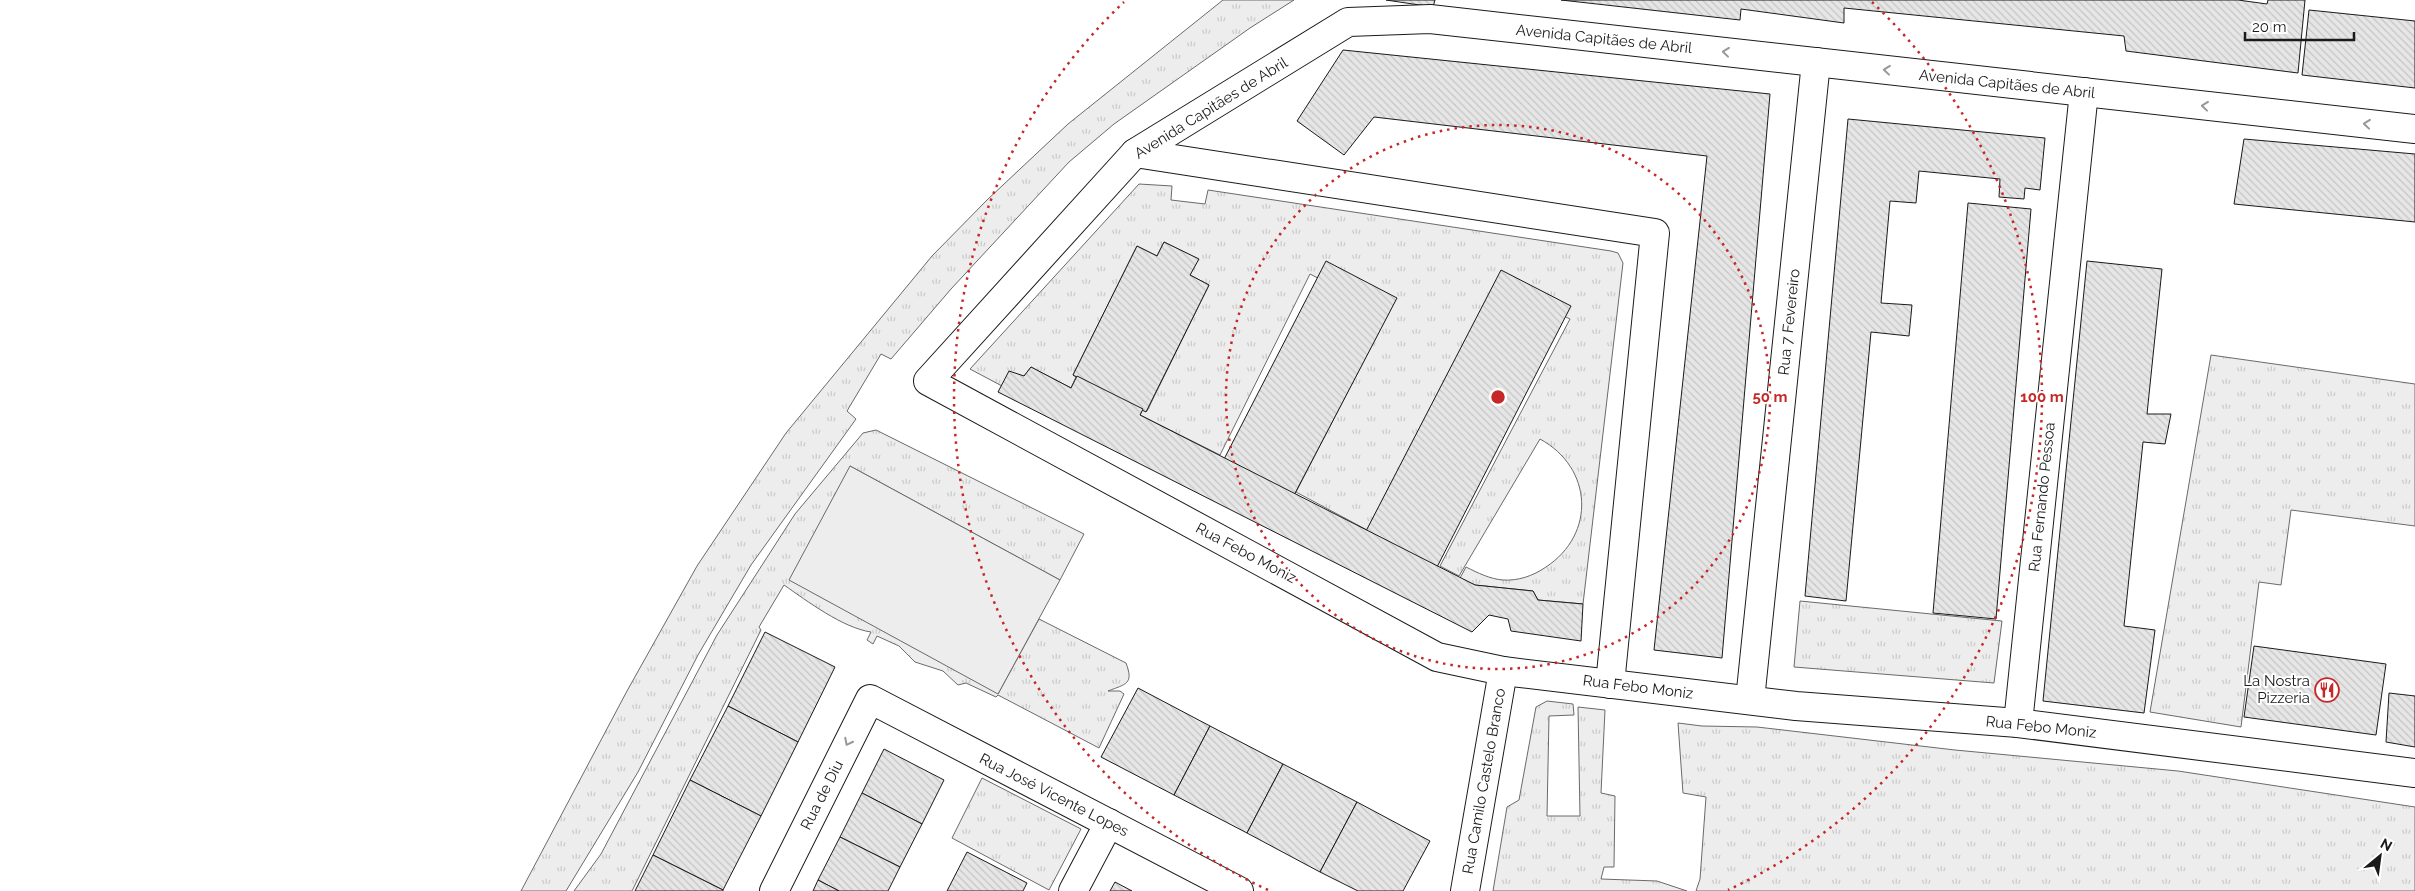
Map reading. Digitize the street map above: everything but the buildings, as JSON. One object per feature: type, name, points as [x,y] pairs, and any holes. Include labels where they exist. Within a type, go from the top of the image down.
[{"type":"street","name":"Avenida Capitães de Abril","points":[[928,381],[1135,153],[1348,22],[1430,19],[2415,129]]},
{"type":"street","name":"Rua 7 Fevereiro","points":[[1750,700],[1816,62]]},
{"type":"street","name":"Rua Fernando Pessoa","points":[[2018,723],[2084,92]]},
{"type":"street","points":[[1135,153],[1655,233],[1610,684]]},
{"type":"street","name":"Rua Febo Moniz","points":[[928,381],[1437,657],[1503,670],[1610,684],[1750,700],[2018,723],[2415,773]]},
{"type":"street","name":"Rua Camilo Castelo Branco","points":[[1465,891],[1503,670]]},
{"type":"street","name":"Rua José Vicente Lopes","points":[[870,699],[1239,891]]},
{"type":"street","name":"Rua de Diu","points":[[774,891],[870,699]]},
{"type":"street","points":[[1073,891],[1110,823]]},
{"type":"green space","points":[[1223,0],[1294,0],[1250,28],[1114,124],[1069,162],[951,289],[891,359],[881,354],[847,411],[856,419],[751,565],[698,655],[638,772],[566,891],[521,891],[627,691],[697,566],[786,433],[932,256],[987,200],[1068,124]]},
{"type":"green space","points":[[1139,184],[1172,186],[1171,200],[1205,204],[1208,190],[1618,253],[1623,263],[1583,604],[1538,600],[1533,591],[1475,585],[1460,578],[1466,567],[1498,579],[1520,579],[1546,567],[1562,553],[1574,537],[1580,520],[1582,501],[1578,484],[1570,467],[1558,451],[1540,439],[1459,576],[1440,566],[1570,319],[1495,283],[1367,530],[1296,492],[1388,314],[1310,274],[1220,455],[1140,415],[1143,409],[1147,411],[1209,285],[1190,275],[1198,259],[1164,242],[1157,256],[1137,246],[1073,375],[1076,377],[1071,388],[1031,367],[1024,376],[1002,386],[970,369]]},
{"type":"green space","points":[[2211,355],[2415,384],[2415,526],[2291,510],[2281,585],[2259,582],[2241,727],[2150,712]]},
{"type":"green space","points":[[876,430],[1084,534],[1060,580],[850,466],[998,694],[1039,619],[1126,663],[1129,679],[1124,685],[1108,691],[1120,691],[1124,694],[1099,748],[998,695],[996,697],[966,683],[958,685],[943,671],[915,662],[899,646],[877,636],[873,644],[867,640],[871,632],[837,620],[784,585],[759,627],[761,630],[632,891],[574,891],[601,854],[717,635],[795,514],[863,433]]},
{"type":"green space","points":[[850,466],[1060,580],[998,694],[789,580]]},
{"type":"green space","points":[[1800,601],[2002,621],[1994,683],[1794,667]]},
{"type":"green space","points":[[1547,701],[1573,704],[1574,715],[1549,716],[1547,816],[1580,816],[1578,707],[1605,710],[1601,793],[1615,796],[1614,867],[1604,867],[1601,879],[1657,881],[1687,891],[1493,891],[1507,807],[1519,800],[1536,707]]},
{"type":"green space","points":[[1678,723],[1702,726],[1757,727],[1955,750],[2178,771],[2415,807],[2415,891],[1696,891],[1700,879],[1706,797],[1683,793]]},
{"type":"green space","points":[[982,778],[1081,829],[1049,890],[952,838]]},
{"type":"place","name":"La Nostra Pizzeria","points":[[2327,690]]}]
